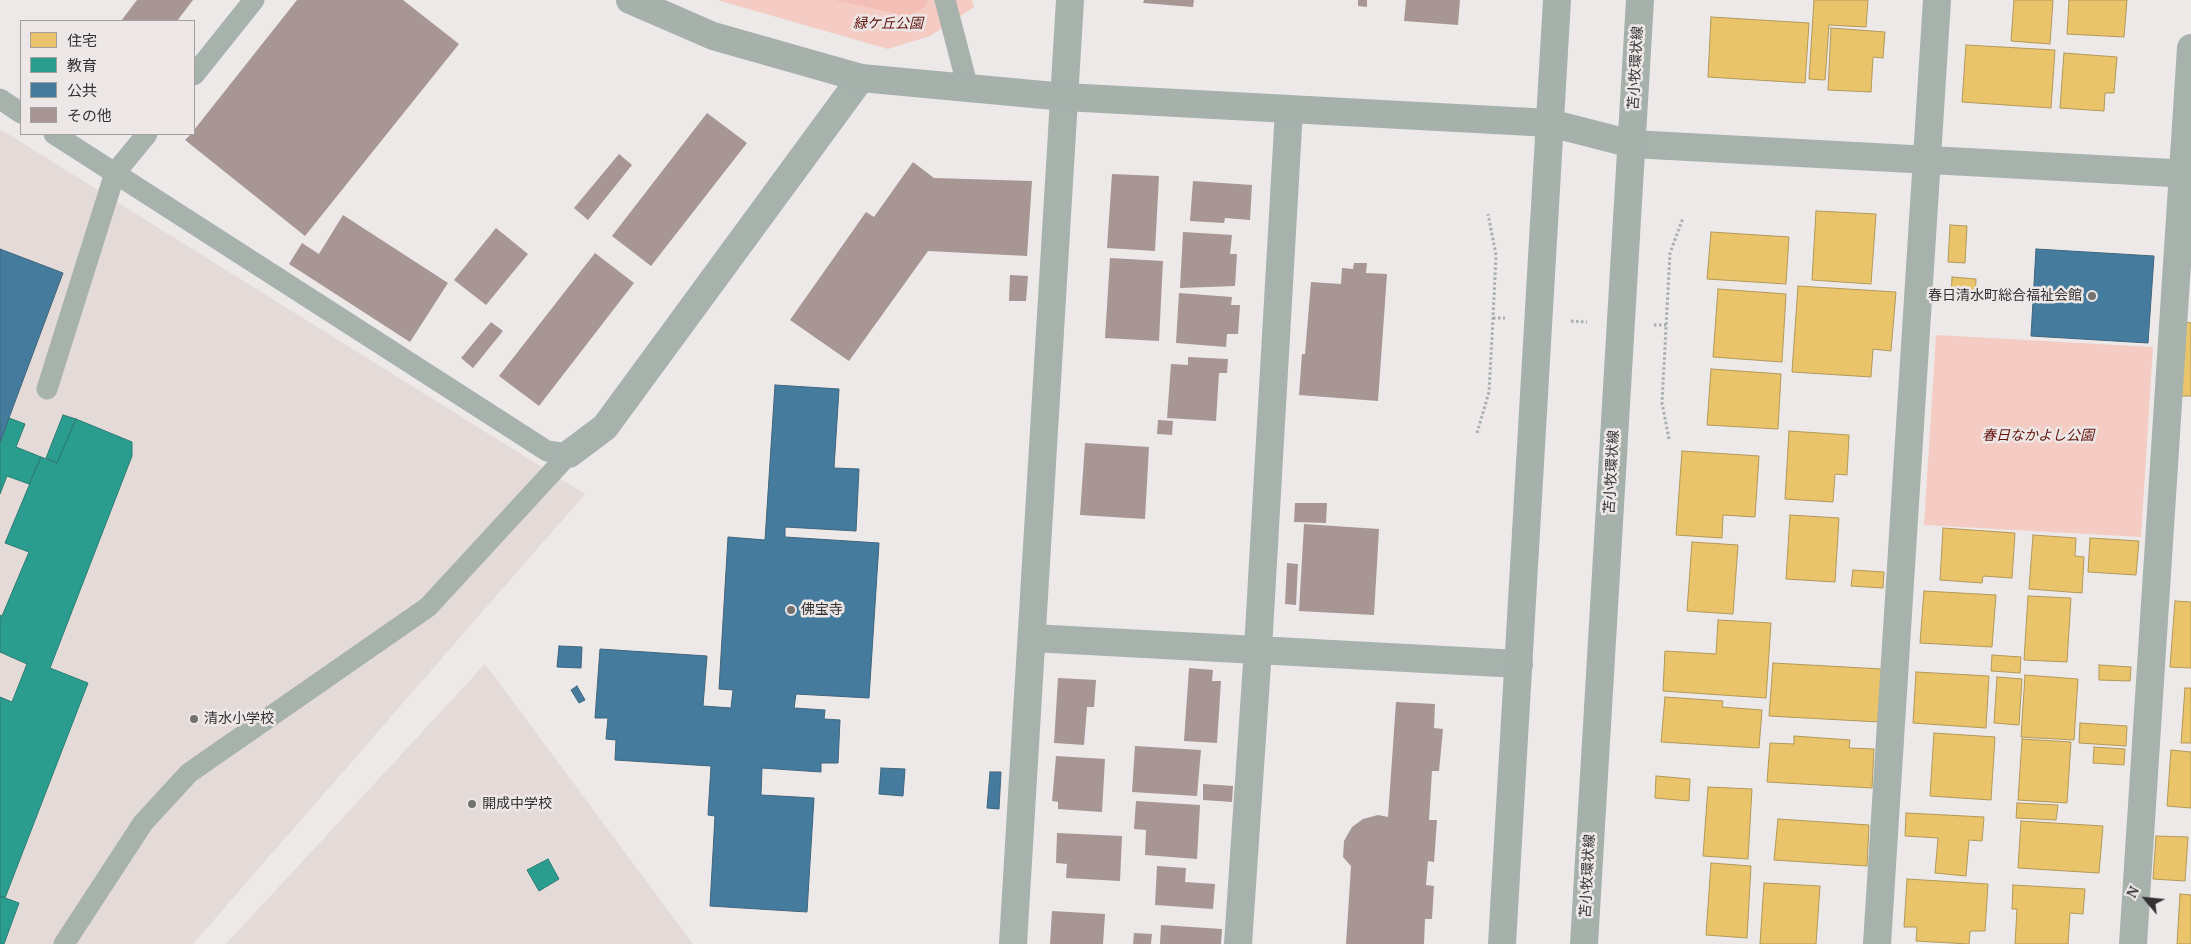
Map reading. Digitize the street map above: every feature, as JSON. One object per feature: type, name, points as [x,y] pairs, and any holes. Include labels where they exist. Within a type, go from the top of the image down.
[{"type":"main road","points":[[630,0],[713,36],[861,78],[1065,97],[1550,123],[1632,144]]},
{"type":"main road","points":[[1502,944],[1557,0]]},
{"type":"main road","name":"苫小牧環状線","points":[[1584,944],[1640,0]]},
{"type":"street","points":[[1013,944],[1070,0]]},
{"type":"street","points":[[1877,944],[1937,0]]},
{"type":"street","points":[[2134,944],[2187,174],[2191,48]]},
{"type":"street","points":[[568,454],[606,427],[861,78]]},
{"type":"street","points":[[1238,944],[1258,649],[1289,110]]},
{"type":"street","points":[[1632,144],[2187,174]]},
{"type":"street","points":[[1032,638],[1519,664]]},
{"type":"lane","points":[[195,74],[254,0]]},
{"type":"lane","points":[[945,0],[968,88]]},
{"type":"lane","points":[[0,99],[20,112]]},
{"type":"lane","points":[[56,135],[547,451],[568,454]]},
{"type":"lane","points":[[47,388],[115,173],[146,135]]},
{"type":"lane","points":[[64,944],[143,823],[189,773],[428,607],[568,454]]},
{"type":"path","points":[[1476,433],[1489,392],[1496,255],[1488,214]]},
{"type":"path","points":[[1670,439],[1662,403],[1670,253],[1683,218]]},
{"type":"path","points":[[1493,318],[1512,318]]},
{"type":"path","points":[[1570,321],[1589,322]]},
{"type":"path","points":[[1647,325],[1666,326]]},
{"type":"shaded area","points":[[834,0],[928,0],[925,7],[908,16]]},
{"type":"shaded area","name":"清水小学校","points":[[0,129],[585,494],[193,944],[0,944]]},
{"type":"shaded area","name":"開成中学校","points":[[485,664],[693,944],[226,944]]},
{"type":"green space","name":"緑ケ丘公園","points":[[717,0],[972,0],[974,7],[930,36],[888,49]]},
{"type":"green space","name":"春日なかよし公園","points":[[1936,335],[2153,347],[2141,537],[1924,525]]},
{"type":"building: 住宅","points":[[1814,0],[1868,0],[1866,27],[1829,25],[1825,80],[1809,79]]},
{"type":"building: 住宅","points":[[2014,0],[2053,0],[2050,44],[2011,41]]},
{"type":"building: 住宅","points":[[2069,0],[2127,0],[2124,37],[2067,34]]},
{"type":"building: 住宅","points":[[1711,17],[1809,23],[1805,83],[1708,77]]},
{"type":"building: 住宅","points":[[1831,28],[1885,32],[1883,58],[1873,57],[1871,92],[1828,90]]},
{"type":"building: 住宅","points":[[1966,45],[2055,50],[2051,108],[1962,102]]},
{"type":"building: 住宅","points":[[2064,53],[2117,57],[2114,93],[2105,93],[2104,111],[2060,108]]},
{"type":"building: 住宅","points":[[1816,211],[1876,214],[1871,284],[1812,280]]},
{"type":"building: 住宅","points":[[1950,225],[1967,226],[1965,263],[1948,262]]},
{"type":"building: 住宅","points":[[1711,232],[1789,237],[1786,284],[1707,279]]},
{"type":"building: 住宅","points":[[1952,277],[1976,279],[1975,302],[1951,300]]},
{"type":"building: 住宅","points":[[1798,286],[1896,292],[1891,351],[1873,349],[1871,377],[1792,372]]},
{"type":"building: 住宅","points":[[1718,289],[1786,294],[1782,362],[1713,357]]},
{"type":"building: 住宅","points":[[2186,322],[2191,323],[2191,396],[2181,396]]},
{"type":"building: 住宅","points":[[1711,369],[1781,374],[1778,429],[1707,425]]},
{"type":"building: 住宅","points":[[1789,431],[1849,435],[1847,475],[1835,474],[1833,502],[1785,499]]},
{"type":"building: 住宅","points":[[1682,451],[1759,456],[1755,517],[1723,515],[1722,538],[1676,535]]},
{"type":"building: 住宅","points":[[1790,515],[1839,518],[1835,582],[1786,579]]},
{"type":"building: 住宅","points":[[1943,528],[2015,533],[2012,578],[1983,576],[1982,583],[1940,580]]},
{"type":"building: 住宅","points":[[2033,535],[2076,538],[2075,556],[2084,557],[2082,593],[2029,589]]},
{"type":"building: 住宅","points":[[2090,538],[2139,541],[2136,575],[2088,572]]},
{"type":"building: 住宅","points":[[1692,542],[1738,545],[1733,614],[1687,611]]},
{"type":"building: 住宅","points":[[1853,570],[1884,572],[1883,588],[1851,586]]},
{"type":"building: 住宅","points":[[1924,591],[1996,595],[1992,647],[1920,643]]},
{"type":"building: 住宅","points":[[2028,596],[2071,598],[2067,662],[2024,660]]},
{"type":"building: 住宅","points":[[2175,601],[2191,602],[2191,668],[2170,667]]},
{"type":"building: 住宅","points":[[1718,620],[1771,623],[1766,698],[1663,691],[1665,651],[1716,654]]},
{"type":"building: 住宅","points":[[1992,655],[2021,657],[2020,673],[1991,671]]},
{"type":"building: 住宅","points":[[1773,663],[1882,669],[1879,722],[1769,716]]},
{"type":"building: 住宅","points":[[2099,665],[2131,667],[2130,681],[2099,680]]},
{"type":"building: 住宅","points":[[1916,672],[1989,676],[1986,728],[1913,723]]},
{"type":"building: 住宅","points":[[2025,675],[2078,679],[2074,740],[2021,737]]},
{"type":"building: 住宅","points":[[1997,677],[2022,679],[2019,725],[1994,723]]},
{"type":"building: 住宅","points":[[2185,688],[2191,688],[2191,743],[2181,743]]},
{"type":"building: 住宅","points":[[1665,697],[1723,701],[1722,707],[1762,710],[1759,748],[1661,742]]},
{"type":"building: 住宅","points":[[2080,723],[2127,726],[2126,746],[2079,743]]},
{"type":"building: 住宅","points":[[1934,733],[1995,737],[1991,800],[1930,796]]},
{"type":"building: 住宅","points":[[1794,736],[1850,740],[1849,748],[1874,749],[1872,788],[1767,782],[1770,743],[1794,744]]},
{"type":"building: 住宅","points":[[2022,739],[2071,742],[2067,803],[2018,800]]},
{"type":"building: 住宅","points":[[2094,747],[2125,749],[2124,765],[2093,763]]},
{"type":"building: 住宅","points":[[2171,750],[2191,752],[2191,808],[2167,806]]},
{"type":"building: 住宅","points":[[1656,776],[1690,779],[1689,801],[1655,798]]},
{"type":"building: 住宅","points":[[1708,787],[1752,789],[1748,859],[1703,856]]},
{"type":"building: 住宅","points":[[2017,803],[2058,805],[2056,820],[2016,818]]},
{"type":"building: 住宅","points":[[1906,813],[1984,817],[1982,841],[1969,840],[1966,876],[1935,873],[1938,838],[1905,836]]},
{"type":"building: 住宅","points":[[1778,819],[1869,825],[1867,866],[1774,860]]},
{"type":"building: 住宅","points":[[2021,821],[2103,826],[2099,873],[2018,868]]},
{"type":"building: 住宅","points":[[2156,836],[2188,837],[2185,881],[2153,879]]},
{"type":"building: 住宅","points":[[1711,863],[1751,866],[1747,938],[1706,935]]},
{"type":"building: 住宅","points":[[1907,879],[1988,884],[1985,931],[1970,931],[1969,944],[1916,941],[1917,927],[1904,927]]},
{"type":"building: 住宅","points":[[1764,883],[1820,886],[1816,944],[1760,944]]},
{"type":"building: 住宅","points":[[2013,885],[2085,889],[2083,914],[2070,913],[2068,944],[2015,944],[2017,909],[2012,909]]},
{"type":"building: 住宅","points":[[2180,894],[2191,895],[2191,944],[2177,944]]},
{"type":"building: 教育","points":[[63,415],[76,419],[57,463],[46,458]]},
{"type":"building: 教育","points":[[9,418],[25,424],[16,447],[41,457],[29,484],[7,476],[0,494],[0,442]]},
{"type":"building: 教育","points":[[76,419],[132,442],[132,456],[50,668],[88,683],[5,898],[0,896],[0,697],[12,702],[27,664],[0,652],[0,615],[2,616],[29,552],[5,543],[41,457],[57,463]]},
{"type":"building: 教育","points":[[548,859],[559,879],[539,891],[527,870]]},
{"type":"building: 教育","points":[[0,896],[19,903],[4,944],[0,944]]},
{"type":"building: 公共","points":[[0,249],[63,273],[0,442]]},
{"type":"building: 公共","name":"春日清水町総合福祉会館","points":[[2036,249],[2154,256],[2148,343],[2031,336]]},
{"type":"building: 公共","points":[[775,385],[839,389],[834,468],[859,469],[856,531],[785,527],[785,537],[879,543],[869,698],[796,694],[794,708],[825,710],[824,719],[840,720],[838,763],[821,763],[821,772],[762,768],[761,795],[814,798],[807,912],[710,906],[715,816],[708,815],[711,766],[615,760],[616,740],[606,739],[608,718],[595,718],[600,649],[707,656],[703,706],[731,708],[733,690],[719,689],[728,537],[765,540]]},
{"type":"building: 公共","points":[[559,646],[582,647],[581,668],[557,667]]},
{"type":"building: 公共","points":[[577,686],[585,700],[579,703],[571,690]]},
{"type":"building: 公共","points":[[881,768],[905,769],[903,796],[879,794]]},
{"type":"building: 公共","points":[[990,772],[1001,772],[999,809],[987,808]]},
{"type":"building: その他","points":[[137,0],[193,0],[178,20],[122,20]]},
{"type":"building: その他","points":[[297,0],[403,0],[459,44],[305,236],[185,140],[190,135],[195,135],[195,129]]},
{"type":"building: その他","points":[[1144,0],[1194,0],[1193,7],[1143,3]]},
{"type":"building: その他","points":[[1358,0],[1367,0],[1367,7],[1358,6]]},
{"type":"building: その他","points":[[1406,0],[1460,0],[1458,25],[1404,21]]},
{"type":"building: その他","points":[[707,113],[747,143],[651,266],[612,236]]},
{"type":"building: その他","points":[[619,154],[632,165],[588,220],[574,208]]},
{"type":"building: その他","points":[[913,162],[934,178],[1032,181],[1027,256],[928,251],[849,361],[790,320],[866,212],[874,217]]},
{"type":"building: その他","points":[[1112,174],[1159,176],[1155,251],[1107,248]]},
{"type":"building: その他","points":[[1193,181],[1252,185],[1250,220],[1225,218],[1224,223],[1190,221]]},
{"type":"building: その他","points":[[343,215],[448,283],[410,342],[289,264],[302,243],[319,254]]},
{"type":"building: その他","points":[[496,228],[528,254],[486,305],[454,280]]},
{"type":"building: その他","points":[[1183,232],[1232,235],[1230,254],[1237,254],[1235,286],[1180,288]]},
{"type":"building: その他","points":[[595,253],[634,283],[539,406],[499,376]]},
{"type":"building: その他","points":[[1110,258],[1163,261],[1159,341],[1105,338]]},
{"type":"building: その他","points":[[1354,263],[1367,263],[1366,273],[1387,274],[1378,401],[1299,395],[1302,354],[1305,354],[1311,282],[1341,284],[1342,268],[1353,269]]},
{"type":"building: その他","points":[[1010,275],[1028,276],[1026,301],[1009,301]]},
{"type":"building: その他","points":[[1179,293],[1232,297],[1231,305],[1240,305],[1238,334],[1227,334],[1226,347],[1176,343]]},
{"type":"building: その他","points":[[491,322],[503,331],[473,368],[461,358]]},
{"type":"building: その他","points":[[1188,357],[1228,359],[1227,373],[1219,373],[1216,421],[1167,418],[1171,364],[1188,365]]},
{"type":"building: その他","points":[[1158,420],[1173,421],[1172,435],[1157,434]]},
{"type":"building: その他","points":[[1085,443],[1149,447],[1145,519],[1080,515]]},
{"type":"building: その他","points":[[1295,503],[1327,503],[1326,523],[1294,522]]},
{"type":"building: その他","points":[[1304,524],[1379,529],[1374,615],[1299,611]]},
{"type":"building: その他","points":[[1287,563],[1298,564],[1296,605],[1285,604]]},
{"type":"building: その他","points":[[1189,668],[1213,670],[1212,681],[1221,681],[1217,743],[1184,741]]},
{"type":"building: その他","points":[[1058,678],[1096,680],[1094,707],[1087,707],[1084,745],[1054,743]]},
{"type":"building: その他","points":[[1396,702],[1435,704],[1434,728],[1443,729],[1439,771],[1432,771],[1429,820],[1437,820],[1434,862],[1428,861],[1426,885],[1434,886],[1432,919],[1425,919],[1424,944],[1346,944],[1351,866],[1343,857],[1344,841],[1352,827],[1363,819],[1378,815],[1388,817]]},
{"type":"building: その他","points":[[1135,746],[1201,750],[1197,796],[1132,792]]},
{"type":"building: その他","points":[[1056,756],[1105,759],[1102,812],[1058,809],[1058,802],[1052,801]]},
{"type":"building: その他","points":[[1203,784],[1233,786],[1232,802],[1203,800]]},
{"type":"building: その他","points":[[1136,801],[1200,805],[1197,859],[1145,855],[1146,830],[1134,829]]},
{"type":"building: その他","points":[[1057,833],[1122,836],[1120,881],[1066,878],[1067,864],[1056,863]]},
{"type":"building: その他","points":[[1157,866],[1186,868],[1185,882],[1215,884],[1213,909],[1155,905]]},
{"type":"building: その他","points":[[1052,911],[1105,914],[1103,944],[1050,944]]},
{"type":"building: その他","points":[[1161,925],[1222,929],[1221,944],[1160,944]]},
{"type":"building: その他","points":[[1134,933],[1152,934],[1151,944],[1133,944]]},
{"type":"place","name":"春日清水町総合福祉会館","points":[[2092,296]]},
{"type":"place","name":"佛宝寺","points":[[791,610]]},
{"type":"place","name":"清水小学校","points":[[194,719]]},
{"type":"place","name":"開成中学校","points":[[472,804]]}]
